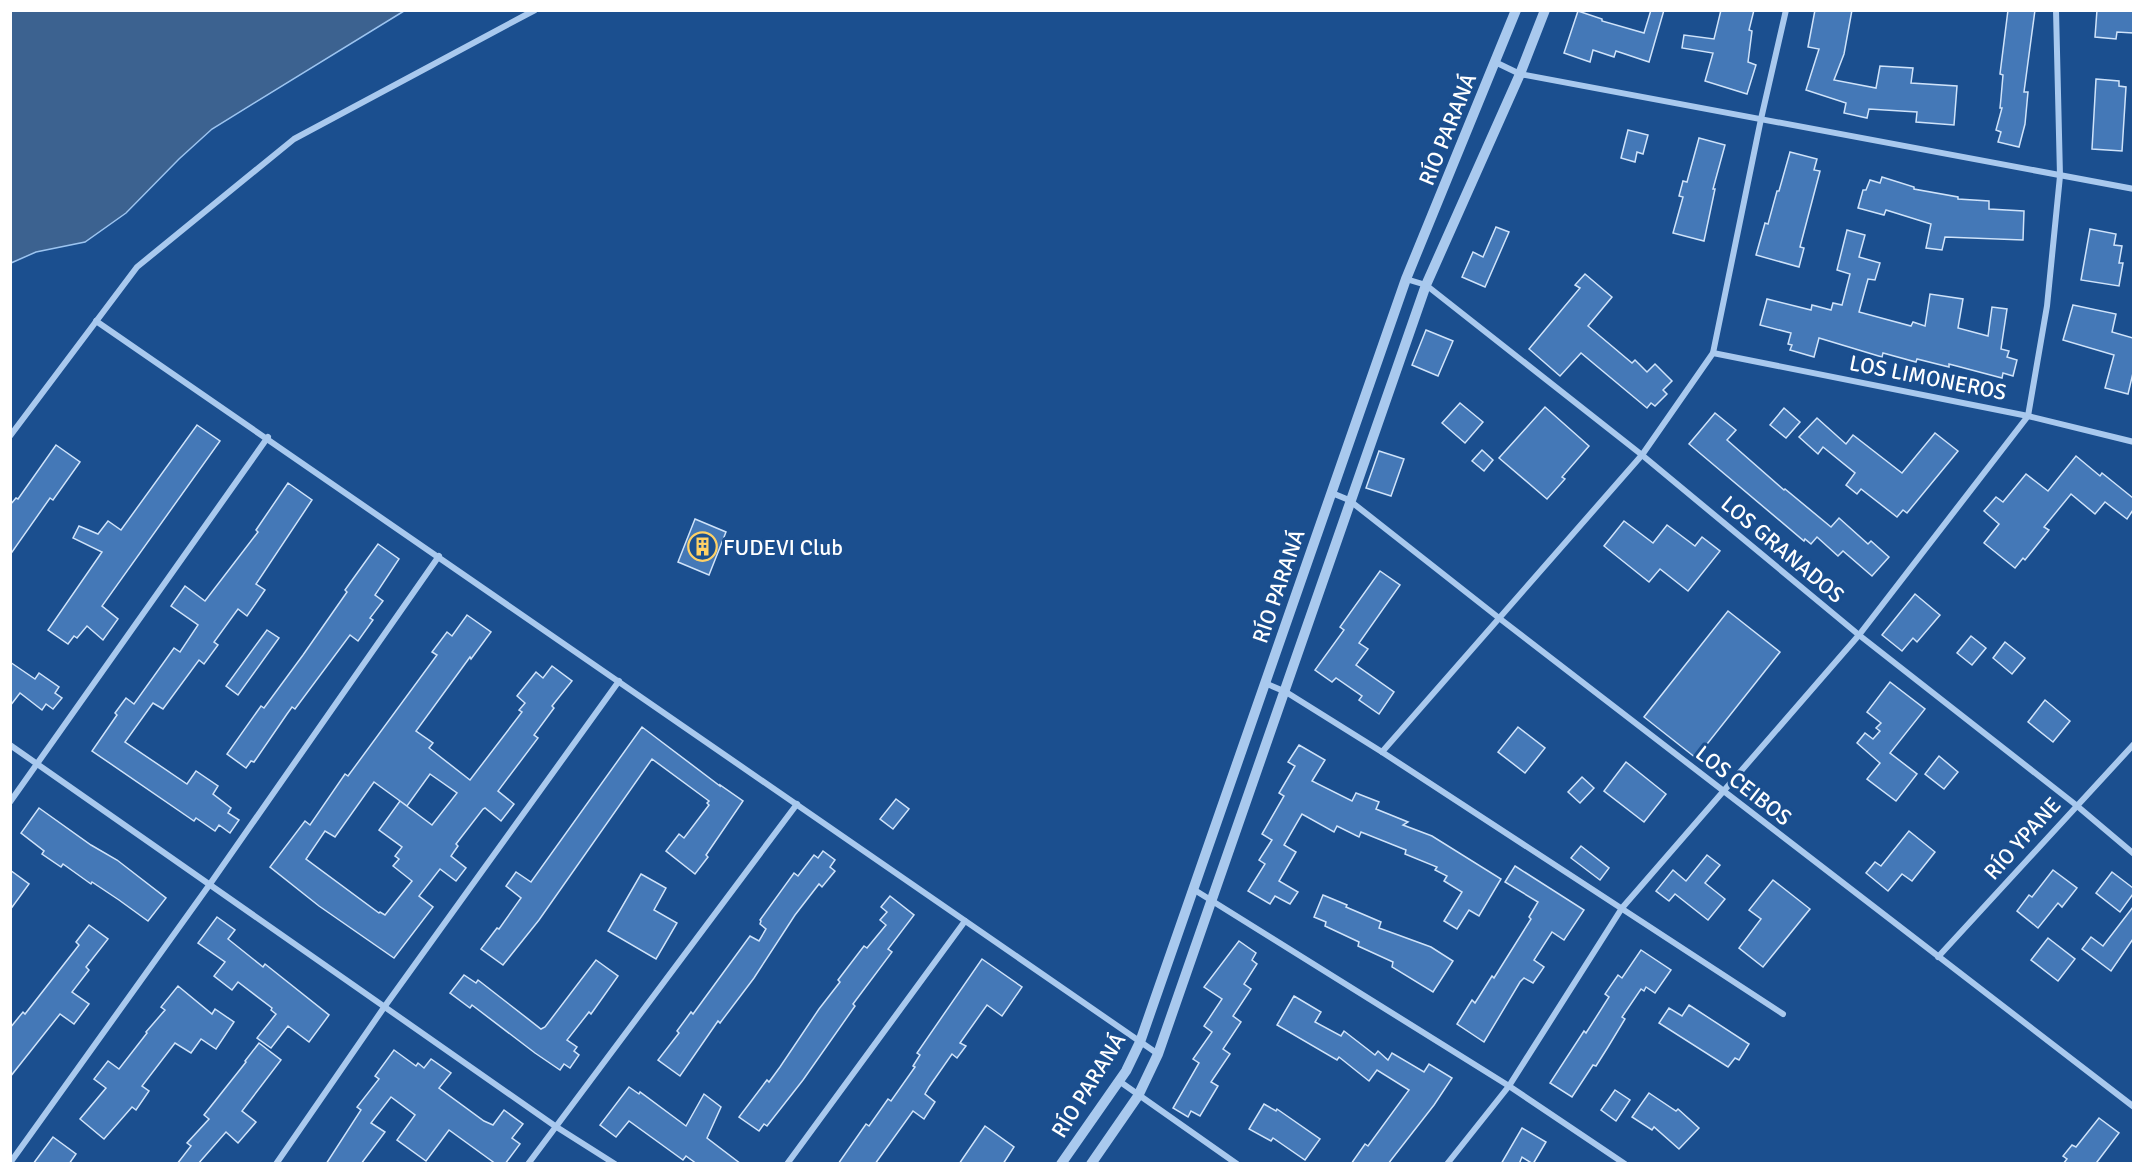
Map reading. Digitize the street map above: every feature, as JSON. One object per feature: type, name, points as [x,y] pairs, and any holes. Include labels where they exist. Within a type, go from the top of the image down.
[{"type":"street","points":[[10,436],[137,267],[294,139],[535,10]]},
{"type":"street","name":"RÍO PARANÁ","points":[[1061,1164],[1119,1081],[1140,1042],[1406,279],[1516,10]]},
{"type":"street","name":"RÍO PARANÁ","points":[[1091,1164],[1138,1096],[1158,1054],[1286,692],[1349,500],[1426,285],[1520,74],[1545,10]]},
{"type":"street","points":[[1382,752],[1642,455],[1713,353],[1786,10]]},
{"type":"street","points":[[1447,1164],[1509,1086],[1622,908],[1859,635],[2028,416],[2047,306],[2060,176],[2056,10]]},
{"type":"street","points":[[1495,62],[1520,74],[2133,189]]},
{"type":"street","name":"LOS GRANADOS","points":[[1406,279],[1426,285],[1642,455],[1859,635],[2076,805],[2133,854]]},
{"type":"street","points":[[96,321],[268,437],[1158,1054]]},
{"type":"street","name":"LOS LIMONEROS","points":[[1713,353],[2028,416],[2133,442]]},
{"type":"street","points":[[10,802],[268,437]]},
{"type":"street","name":"LOS CEIBOS","points":[[1332,493],[1349,500],[1723,792],[2133,1107]]},
{"type":"street","points":[[10,1163],[210,884],[439,556]]},
{"type":"street","points":[[276,1164],[385,1006],[620,681]]},
{"type":"street","points":[[1265,683],[1286,692],[1382,752],[1784,1014]]},
{"type":"street","name":"RÍO YPANE","points":[[1938,957],[2133,744]]},
{"type":"street","points":[[10,745],[555,1126],[615,1164]]},
{"type":"street","points":[[528,1164],[798,804]]},
{"type":"street","points":[[1193,889],[1509,1086],[1625,1164]]},
{"type":"street","points":[[787,1164],[965,921]]},
{"type":"street","points":[[1119,1081],[1237,1164]]},
{"type":"water","points":[[11,10],[404,11],[212,129],[126,213],[85,242],[36,252],[11,263]]},
{"type":"building","points":[[1651,10],[1664,10],[1649,62],[1616,51],[1614,57],[1593,50],[1590,62],[1564,53],[1578,11],[1602,19],[1602,21],[1644,33]]},
{"type":"building","points":[[1721,10],[1754,10],[1749,30],[1752,31],[1748,62],[1756,65],[1747,94],[1705,81],[1713,53],[1682,48],[1684,35],[1714,39]]},
{"type":"building","points":[[1815,10],[1852,10],[1844,54],[1834,80],[1876,88],[1880,66],[1913,68],[1911,83],[1957,86],[1954,125],[1916,122],[1917,112],[1869,109],[1867,118],[1844,113],[1846,103],[1806,90],[1819,49],[1808,47]]},
{"type":"building","points":[[2008,10],[2035,10],[2024,92],[2028,92],[2025,124],[2019,147],[1998,142],[2001,132],[1996,130],[2002,108],[2000,108],[2003,75],[2000,74]]},
{"type":"building","points":[[2097,10],[2133,10],[2133,33],[2117,32],[2116,39],[2095,37]]},
{"type":"building","points":[[2096,79],[2119,81],[2119,86],[2126,87],[2122,151],[2092,149]]},
{"type":"building","points":[[1628,130],[1648,135],[1643,154],[1637,152],[1635,162],[1621,158]]},
{"type":"building","points":[[1699,138],[1725,145],[1713,189],[1715,189],[1704,241],[1673,233],[1683,197],[1679,196],[1683,181],[1687,182]]},
{"type":"building","points":[[1790,152],[1817,159],[1814,170],[1820,171],[1800,247],[1804,248],[1799,267],[1756,255]]},
{"type":"building","points":[[1882,177],[1914,187],[1914,189],[1958,197],[1958,199],[1989,201],[1989,209],[2024,211],[2023,240],[1945,237],[1942,250],[1926,248],[1931,224],[1886,210],[1884,215],[1858,208],[1863,190],[1866,190],[1870,180],[1880,183]]},
{"type":"building","points":[[1496,227],[1509,232],[1485,287],[1462,277],[1473,252],[1483,257]]},
{"type":"building","points":[[2090,229],[2116,234],[2114,245],[2122,246],[2119,263],[2123,263],[2119,286],[2081,280]]},
{"type":"building","points":[[1847,230],[1865,235],[1859,257],[1880,263],[1875,280],[1868,279],[1859,312],[1911,326],[1913,322],[1925,326],[1930,294],[1963,299],[1958,328],[1988,336],[1992,307],[2007,309],[2001,349],[2009,351],[2007,357],[2017,360],[2013,376],[2003,373],[2002,378],[1949,364],[1949,367],[1917,359],[1916,362],[1883,353],[1882,357],[1819,338],[1814,357],[1790,350],[1792,345],[1788,344],[1791,333],[1760,325],[1767,299],[1811,310],[1812,305],[1831,310],[1833,303],[1842,305],[1850,274],[1837,270]]},
{"type":"building","points":[[1585,274],[1612,297],[1588,326],[1632,363],[1635,360],[1647,372],[1655,364],[1672,381],[1663,390],[1667,394],[1655,406],[1651,403],[1647,408],[1581,353],[1560,376],[1529,349],[1580,288],[1575,285]]},
{"type":"building","points":[[2073,305],[2116,314],[2112,332],[2133,338],[2133,373],[2128,394],[2105,388],[2114,355],[2063,340]]},
{"type":"building","points":[[1426,330],[1453,341],[1438,376],[1412,365]]},
{"type":"building","points":[[1460,403],[1483,422],[1465,443],[1442,423]]},
{"type":"building","points":[[1545,407],[1589,446],[1562,477],[1565,479],[1547,499],[1499,458]]},
{"type":"building","points":[[1784,408],[1800,422],[1786,438],[1770,425]]},
{"type":"building","points":[[1715,413],[1736,430],[1727,440],[1784,490],[1831,527],[1839,518],[1868,544],[1871,541],[1889,557],[1872,576],[1843,551],[1838,556],[1817,537],[1811,544],[1805,539],[1804,541],[1689,444]]},
{"type":"building","points":[[1817,418],[1846,444],[1853,435],[1902,473],[1935,433],[1958,451],[1907,513],[1903,510],[1897,517],[1861,489],[1857,494],[1846,485],[1855,473],[1823,447],[1818,454],[1799,437]]},
{"type":"building","points":[[197,425],[220,441],[102,606],[118,619],[103,640],[87,626],[77,638],[74,636],[68,644],[48,630],[102,552],[73,538],[79,526],[98,534],[108,521],[121,530]]},
{"type":"building","points":[[56,445],[80,462],[53,500],[50,498],[10,555],[10,505],[16,498],[18,499]]},
{"type":"building","points":[[1482,450],[1493,460],[1484,471],[1472,461]]},
{"type":"building","points":[[1379,451],[1404,459],[1391,496],[1366,488]]},
{"type":"building","points":[[2076,456],[2100,476],[2102,473],[2133,498],[2133,510],[2127,519],[2105,502],[2095,514],[2071,494],[2044,527],[2049,530],[2025,560],[2023,558],[2015,568],[1984,543],[1999,524],[1984,511],[1996,497],[2003,502],[2026,474],[2048,491]]},
{"type":"building","points":[[288,483],[312,500],[256,584],[265,590],[247,616],[238,609],[214,642],[218,645],[204,664],[199,660],[163,709],[153,703],[125,742],[187,784],[196,771],[218,786],[213,794],[231,808],[228,813],[239,820],[230,833],[219,825],[215,831],[196,818],[194,821],[92,751],[126,698],[134,704],[174,648],[180,652],[198,625],[171,606],[185,586],[205,601],[258,532],[256,530]]},
{"type":"building","name":"FUDEVI Club","points":[[695,519],[726,532],[709,575],[678,562]]},
{"type":"building","points":[[1624,521],[1653,543],[1667,525],[1695,546],[1702,537],[1720,551],[1688,591],[1660,569],[1649,582],[1604,546]]},
{"type":"building","points":[[378,544],[399,559],[375,595],[383,601],[370,618],[373,620],[358,641],[350,635],[295,709],[292,707],[254,762],[251,761],[246,768],[227,754],[261,706],[264,708],[303,655]]},
{"type":"building","points":[[1380,571],[1400,585],[1359,643],[1368,649],[1356,665],[1394,692],[1379,714],[1359,700],[1362,696],[1336,678],[1332,682],[1315,670],[1344,630],[1340,627]]},
{"type":"building","points":[[1915,594],[1940,615],[1917,642],[1913,638],[1902,651],[1882,635]]},
{"type":"building","points":[[1728,611],[1780,652],[1696,758],[1644,717]]},
{"type":"building","points":[[467,615],[491,632],[416,731],[433,743],[429,748],[470,780],[522,712],[519,710],[525,703],[517,696],[536,672],[543,678],[552,666],[572,681],[552,706],[554,708],[534,735],[538,738],[498,791],[514,804],[501,821],[485,808],[483,809],[456,844],[458,846],[451,856],[466,868],[456,881],[440,869],[419,896],[433,907],[394,958],[319,906],[270,867],[305,821],[310,825],[345,774],[348,776],[437,655],[432,652],[447,632],[452,636]],"holes":[[[430,774],[457,793],[432,825],[400,801],[379,830],[402,847],[395,856],[399,859],[393,866],[412,881],[385,915],[379,913],[306,859],[325,831],[335,837],[374,782],[407,806]]]},
{"type":"building","points":[[267,630],[279,638],[238,695],[226,686]]},
{"type":"building","points":[[1971,636],[1986,648],[1972,665],[1957,653]]},
{"type":"building","points":[[2005,642],[2025,658],[2012,674],[1993,658]]},
{"type":"building","points":[[10,662],[35,679],[39,673],[59,687],[55,693],[62,698],[53,709],[46,704],[42,710],[20,693],[10,706]]},
{"type":"building","points":[[1890,682],[1925,709],[1890,753],[1917,774],[1896,801],[1867,779],[1880,763],[1857,743],[1865,733],[1873,739],[1880,731],[1876,728],[1881,723],[1867,712]]},
{"type":"building","points":[[2045,700],[2070,721],[2053,742],[2028,722]]},
{"type":"building","points":[[642,727],[743,801],[695,874],[666,851],[679,834],[684,838],[709,805],[707,803],[709,801],[652,759],[539,920],[503,965],[481,949],[497,928],[499,929],[521,898],[506,886],[516,872],[531,882]]},
{"type":"building","points":[[1518,727],[1545,748],[1525,773],[1498,752]]},
{"type":"building","points":[[1299,745],[1325,760],[1312,781],[1352,801],[1356,793],[1379,802],[1376,809],[1408,822],[1403,825],[1432,836],[1501,879],[1479,916],[1469,910],[1457,929],[1444,921],[1462,892],[1444,881],[1447,876],[1435,870],[1437,867],[1405,854],[1406,850],[1361,832],[1359,837],[1337,826],[1334,832],[1302,814],[1284,845],[1296,852],[1279,881],[1298,892],[1290,904],[1275,896],[1270,904],[1248,891],[1265,864],[1259,860],[1272,840],[1262,834],[1284,796],[1279,793],[1295,766],[1288,762]]},
{"type":"building","points":[[1939,756],[1958,772],[1944,789],[1925,774]]},
{"type":"building","points":[[1626,762],[1666,794],[1644,822],[1604,791]]},
{"type":"building","points":[[1582,777],[1594,788],[1580,803],[1568,792]]},
{"type":"building","points":[[896,799],[909,809],[893,829],[880,819]]},
{"type":"building","points":[[39,808],[91,845],[117,860],[166,898],[148,921],[92,882],[91,884],[63,864],[61,867],[42,854],[44,851],[21,833]]},
{"type":"building","points":[[1909,831],[1935,852],[1912,881],[1902,874],[1888,891],[1866,873],[1875,862],[1881,866]]},
{"type":"building","points":[[1581,846],[1609,868],[1600,880],[1571,858]]},
{"type":"building","points":[[823,851],[835,860],[830,867],[835,871],[822,887],[819,884],[795,915],[754,978],[720,1023],[718,1021],[680,1076],[658,1060],[679,1033],[677,1031],[691,1012],[693,1014],[750,936],[759,941],[766,929],[760,924],[760,920],[794,873],[798,876],[814,855],[818,858]]},
{"type":"building","points":[[1707,855],[1720,865],[1705,883],[1725,899],[1708,920],[1675,894],[1669,901],[1656,891],[1673,870],[1686,881]]},
{"type":"building","points":[[1515,866],[1584,910],[1564,940],[1552,932],[1534,960],[1544,967],[1533,983],[1524,978],[1520,982],[1484,1042],[1457,1024],[1472,1000],[1475,1003],[1492,976],[1494,978],[1531,919],[1529,917],[1538,902],[1505,882]]},
{"type":"building","points":[[10,870],[29,884],[10,910]]},
{"type":"building","points":[[2053,870],[2077,888],[2062,907],[2058,903],[2038,928],[2017,911],[2029,895],[2032,897]]},
{"type":"building","points":[[2112,872],[2133,888],[2133,894],[2120,912],[2096,893]]},
{"type":"building","points":[[641,874],[666,888],[654,910],[677,923],[656,959],[608,931]]},
{"type":"building","points":[[1773,880],[1810,909],[1763,967],[1739,948],[1761,919],[1749,910]]},
{"type":"building","points":[[1323,895],[1381,922],[1379,928],[1431,947],[1453,961],[1433,992],[1392,967],[1393,962],[1358,946],[1359,942],[1325,926],[1326,922],[1314,917]]},
{"type":"building","points":[[890,896],[914,915],[888,949],[892,952],[853,1004],[855,1006],[803,1080],[767,1126],[764,1124],[759,1131],[739,1117],[767,1080],[769,1082],[780,1067],[840,982],[838,980],[864,946],[867,948],[886,925],[880,920],[887,912],[881,907]]},
{"type":"building","points":[[2133,907],[2133,939],[2111,971],[2082,949],[2091,937],[2103,946]]},
{"type":"building","points":[[217,917],[235,930],[228,939],[263,967],[265,964],[329,1015],[309,1042],[288,1026],[271,1048],[257,1038],[276,1014],[271,1010],[272,1008],[238,982],[232,990],[214,976],[225,962],[198,943]]},
{"type":"building","points":[[89,925],[108,939],[86,967],[89,970],[72,992],[89,1004],[74,1024],[60,1014],[10,1077],[10,1028],[23,1012],[25,1014],[79,945],[76,942]]},
{"type":"building","points":[[2048,938],[2075,959],[2058,981],[2031,960]]},
{"type":"building","points":[[1239,941],[1256,953],[1252,960],[1257,964],[1244,984],[1251,989],[1233,1016],[1241,1022],[1223,1049],[1230,1054],[1211,1082],[1218,1086],[1200,1116],[1191,1111],[1188,1117],[1173,1108],[1199,1063],[1193,1059],[1212,1032],[1204,1026],[1222,999],[1204,987]]},
{"type":"building","points":[[1641,950],[1671,970],[1655,993],[1646,987],[1644,991],[1641,989],[1622,1017],[1625,1019],[1596,1066],[1593,1065],[1572,1097],[1550,1083],[1609,997],[1605,994],[1618,975],[1622,978]]},
{"type":"building","points":[[982,959],[1022,987],[1002,1016],[987,1005],[960,1043],[966,1046],[957,1058],[952,1054],[925,1094],[935,1102],[924,1119],[913,1111],[875,1164],[838,1164],[866,1124],[869,1126],[888,1099],[891,1101],[915,1067],[913,1066],[920,1055],[917,1053]]},
{"type":"building","points":[[596,960],[618,976],[591,1014],[589,1012],[567,1040],[577,1047],[574,1051],[579,1055],[570,1068],[564,1064],[560,1070],[472,1005],[470,1008],[450,993],[464,975],[476,983],[478,980],[541,1029],[545,1027]]},
{"type":"building","points":[[178,986],[212,1014],[215,1009],[234,1022],[216,1049],[201,1039],[191,1053],[175,1043],[142,1086],[149,1091],[136,1110],[132,1107],[104,1139],[80,1119],[106,1088],[94,1079],[108,1061],[119,1069],[165,1010],[161,1007]]},
{"type":"building","points":[[1294,996],[1321,1012],[1315,1022],[1341,1036],[1344,1031],[1375,1055],[1378,1051],[1388,1060],[1392,1053],[1424,1072],[1429,1064],[1452,1078],[1388,1164],[1351,1164],[1365,1144],[1368,1146],[1409,1090],[1377,1070],[1369,1081],[1339,1057],[1337,1060],[1277,1025]]},
{"type":"building","points":[[1689,1005],[1749,1044],[1739,1060],[1735,1058],[1728,1067],[1659,1023],[1669,1008],[1682,1016]]},
{"type":"building","points":[[259,1043],[281,1060],[242,1111],[256,1122],[238,1143],[226,1132],[198,1164],[177,1164],[191,1146],[187,1143],[209,1119],[204,1115]]},
{"type":"building","points":[[394,1050],[416,1066],[418,1063],[424,1068],[431,1059],[451,1073],[439,1088],[484,1121],[493,1125],[504,1110],[523,1124],[512,1138],[520,1144],[505,1164],[496,1164],[449,1130],[426,1161],[397,1140],[415,1115],[391,1097],[371,1123],[385,1132],[361,1164],[326,1164],[361,1110],[357,1107],[379,1079],[375,1076]]},
{"type":"building","points":[[629,1087],[639,1094],[640,1092],[686,1126],[704,1094],[721,1107],[707,1138],[741,1164],[697,1164],[686,1156],[683,1160],[629,1121],[616,1137],[600,1125]]},
{"type":"building","points":[[1615,1090],[1630,1100],[1616,1121],[1601,1110]]},
{"type":"building","points":[[1649,1093],[1676,1111],[1678,1109],[1699,1128],[1679,1149],[1654,1127],[1652,1130],[1632,1117]]},
{"type":"building","points":[[1264,1104],[1276,1111],[1277,1109],[1320,1139],[1305,1160],[1273,1138],[1271,1141],[1249,1129]]},
{"type":"building","points":[[2099,1118],[2119,1133],[2097,1162],[2099,1164],[2063,1164],[2067,1159],[2063,1156],[2072,1145],[2076,1147]]},
{"type":"building","points":[[985,1126],[1014,1147],[1003,1164],[959,1164]]},
{"type":"building","points":[[1522,1128],[1546,1142],[1533,1164],[1522,1157],[1519,1164],[1501,1164]]},
{"type":"building","points":[[53,1137],[76,1154],[69,1164],[33,1164]]},
{"type":"place","name":"FUDEVI Club","points":[[702,547]]}]
